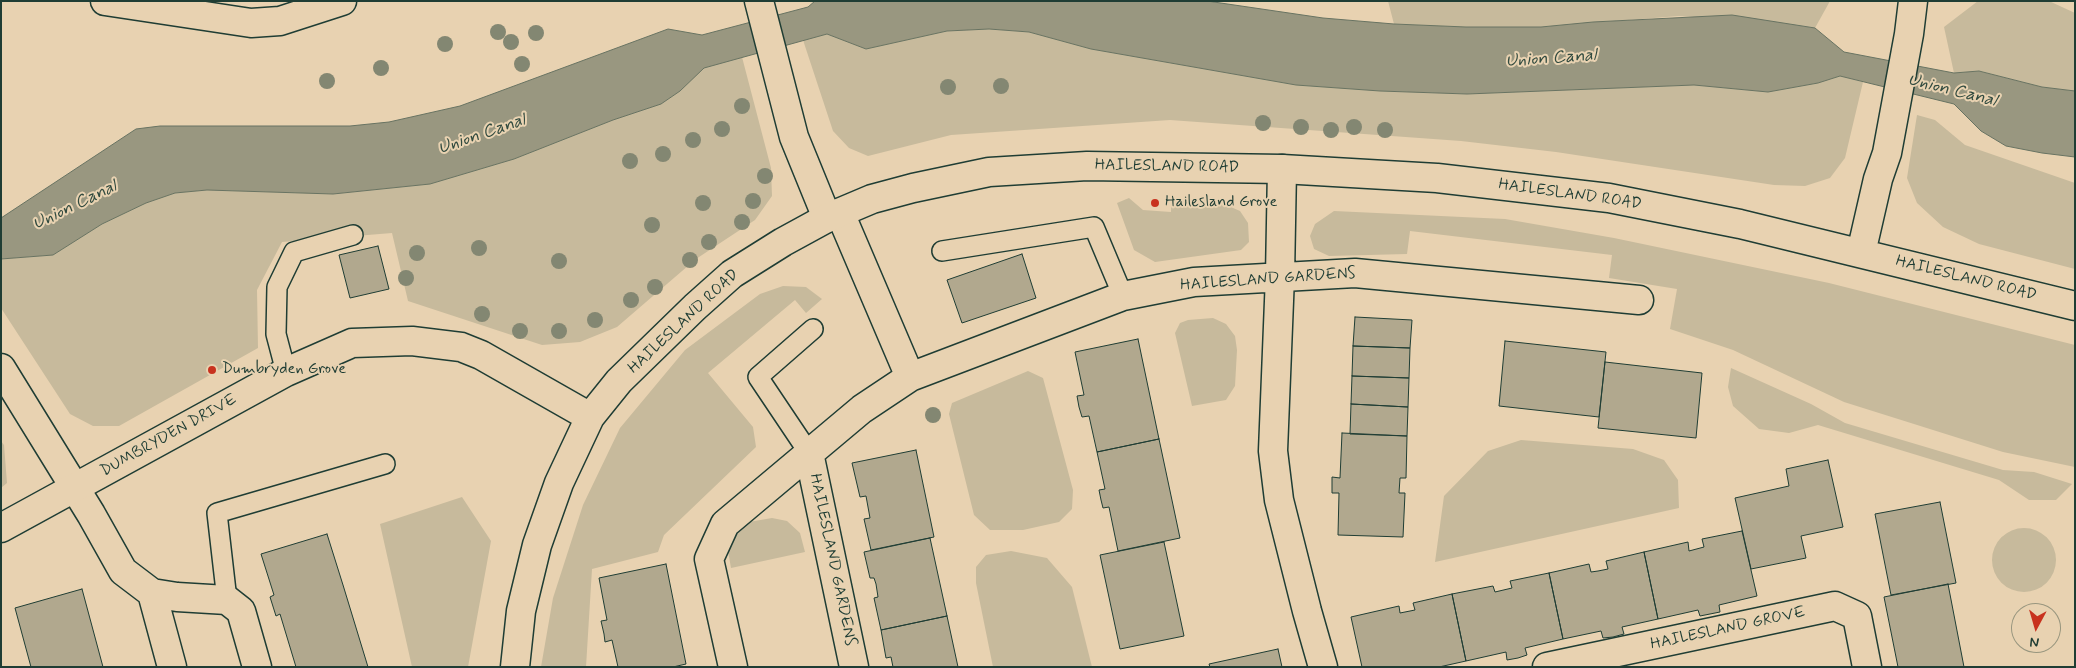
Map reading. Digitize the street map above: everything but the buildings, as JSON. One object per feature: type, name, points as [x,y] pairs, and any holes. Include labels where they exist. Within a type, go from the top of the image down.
[{"type":"street","points":[[105,1],[251,23],[280,20],[342,1]]},
{"type":"street","points":[[759,1],[794,138],[834,216],[910,377]]},
{"type":"street","points":[[1862,253],[1878,179],[1887,153],[1909,34],[1913,1]]},
{"type":"street","name":"HAILESLAND ROAD","points":[[516,667],[521,611],[537,545],[559,483],[590,417],[620,381],[694,307],[732,274],[783,242],[834,216],[872,199],[913,188],[989,172],[1087,166],[1282,169],[1437,178],[1609,198],[1740,224],[2075,306]]},
{"type":"street","points":[[1282,169],[1273,451],[1279,500],[1323,667]]},
{"type":"street","name":"HAILESLAND GARDENS","points":[[733,667],[709,560],[726,524],[862,409],[910,377],[1123,296],[1194,282],[1355,273],[1640,300]]},
{"type":"street","name":"DUMBRYDEN DRIVE","points":[[1,528],[286,372],[352,343],[412,341],[461,347],[481,355],[590,417]]},
{"type":"street","points":[[1,368],[123,571],[152,593],[177,597],[227,600],[241,611],[257,667]]},
{"type":"street","name":"HAILESLAND GARDENS","points":[[810,453],[854,667]]},
{"type":"street","points":[[152,593],[172,667]]},
{"type":"street","name":"HAILESLAND GROVE","points":[[1547,667],[1835,606],[1857,616],[1867,667]]},
{"type":"lane","points":[[942,251],[1094,227],[1123,296]]},
{"type":"lane","points":[[286,372],[276,334],[276,287],[294,252],[353,234]]},
{"type":"lane","points":[[810,453],[758,377],[813,329]]},
{"type":"lane","points":[[227,600],[217,513],[384,464]]},
{"type":"shaded area","points":[[1388,1],[1830,1],[1815,28],[1778,23],[1679,16],[1541,27],[1466,27],[1394,24]]},
{"type":"shaded area","points":[[1978,1],[2049,1],[2075,13],[2075,91],[2042,87],[1980,71],[1954,73],[1944,27]]},
{"type":"shaded area","points":[[989,29],[1029,32],[1091,49],[1296,85],[1380,91],[1467,94],[1694,85],[1768,92],[1818,83],[1840,76],[1863,82],[1845,158],[1830,178],[1805,186],[1774,185],[1556,152],[1461,141],[1170,120],[951,135],[868,156],[849,148],[833,131],[803,40],[827,34],[866,49],[947,31]]},
{"type":"shaded area","points":[[742,57],[771,168],[772,196],[755,220],[696,259],[617,327],[580,342],[542,345],[408,301],[392,233],[282,242],[257,290],[258,348],[119,426],[93,426],[70,414],[1,308],[1,259],[53,255],[102,224],[146,203],[175,193],[207,190],[333,194],[430,184],[514,159],[613,120],[661,104],[680,91],[703,68]]},
{"type":"shaded area","points":[[1917,115],[1935,120],[1965,145],[2075,183],[2075,269],[1979,244],[1943,227],[1917,203],[1907,178]]},
{"type":"shaded area","points":[[1129,198],[1143,210],[1171,212],[1171,199],[1217,201],[1240,211],[1248,223],[1249,242],[1241,250],[1155,262],[1134,250],[1117,203]]},
{"type":"shaded area","points":[[1334,211],[1505,219],[1614,238],[1829,283],[2075,345],[2075,467],[2003,452],[1844,402],[1733,350],[1670,329],[1677,289],[1609,278],[1612,255],[1410,231],[1407,254],[1329,256],[1314,249],[1310,236],[1315,224]]},
{"type":"shaded area","points":[[783,286],[806,287],[822,299],[806,313],[795,300],[708,373],[753,427],[756,447],[664,535],[658,552],[592,569],[586,667],[541,667],[553,598],[583,505],[620,428],[685,350],[760,294]]},
{"type":"shaded area","points":[[1213,318],[1226,324],[1235,336],[1237,350],[1235,386],[1226,400],[1192,406],[1175,333],[1180,323],[1188,320]]},
{"type":"shaded area","points":[[1731,368],[1811,404],[1845,423],[2003,470],[2034,472],[2072,484],[2056,500],[2029,500],[1999,480],[1818,425],[1789,433],[1759,429],[1733,406],[1728,387]]},
{"type":"shaded area","points":[[1028,371],[1043,378],[1073,490],[1072,509],[1059,522],[1023,530],[990,530],[974,515],[949,414],[952,403]]},
{"type":"shaded area","points":[[1521,440],[1633,449],[1664,460],[1678,480],[1679,508],[1435,562],[1444,496],[1488,451]]},
{"type":"shaded area","points":[[1,441],[4,445],[7,483],[1,488]]},
{"type":"shaded area","points":[[462,497],[491,541],[468,667],[412,667],[380,524]]},
{"type":"shaded area","points":[[772,518],[787,521],[800,533],[805,552],[731,568],[728,551],[737,534],[749,522]]},
{"type":"shaded area","points":[[2024,528],[2036,531],[2047,537],[2053,548],[2056,560],[2053,572],[2047,583],[2036,589],[2024,592],[2012,589],[2001,583],[1995,572],[1992,560],[1995,548],[2001,537],[2012,531]]},
{"type":"shaded area","points":[[1011,551],[1047,558],[1072,587],[1092,667],[993,667],[976,583],[976,567],[986,555]]},
{"type":"water","name":"Union Canal","points":[[815,1],[1207,1],[1323,18],[1394,24],[1466,27],[1541,27],[1593,22],[1732,15],[1815,28],[1844,52],[1954,73],[1979,71],[2042,87],[2075,91],[2075,157],[2006,146],[1981,131],[1954,104],[1840,76],[1818,83],[1768,92],[1694,85],[1467,94],[1380,91],[1296,85],[1091,49],[1029,32],[989,29],[947,31],[866,49],[827,34],[704,68],[680,91],[661,104],[613,120],[514,159],[430,184],[333,194],[207,190],[175,193],[146,203],[102,224],[53,255],[1,259],[1,218],[136,129],[160,126],[350,126],[389,122],[460,106],[668,29],[702,35],[808,7]]},
{"type":"place","name":"Hailesland Grove","points":[[1155,203]]},
{"type":"place","name":"Dumbryden Grove","points":[[212,370]]}]
